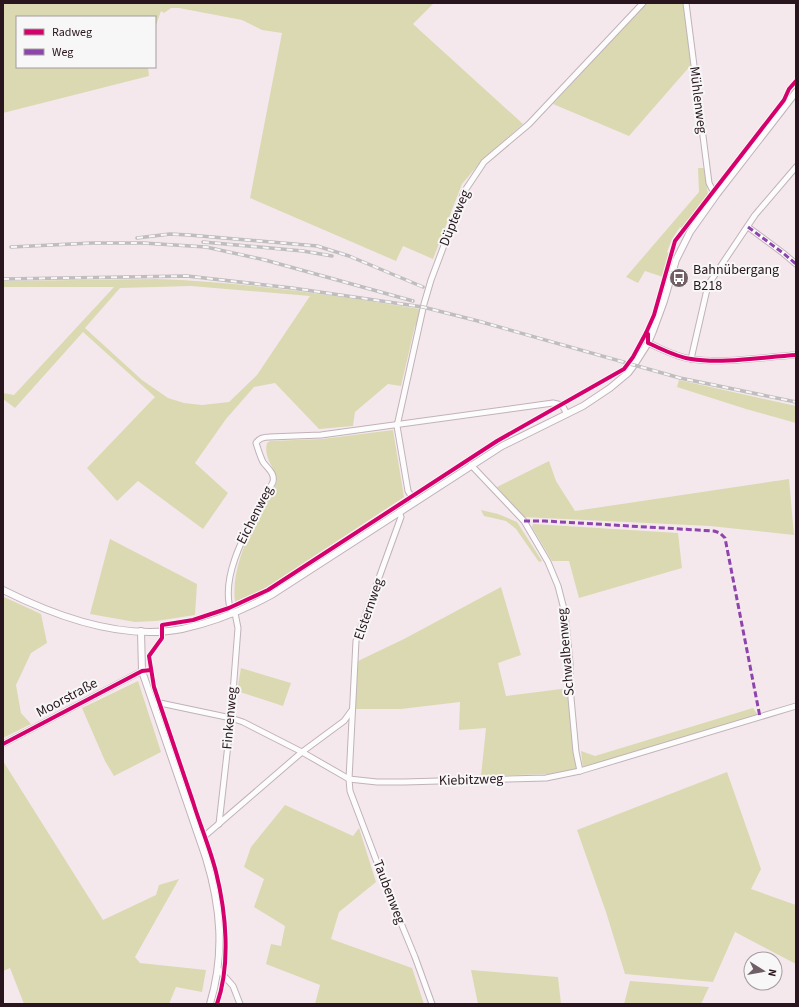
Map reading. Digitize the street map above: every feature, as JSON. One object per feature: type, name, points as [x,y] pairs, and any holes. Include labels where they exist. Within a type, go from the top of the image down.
[{"type":"street","name":"Düpteweg","points":[[397,426],[423,307],[431,280],[464,192],[484,162],[529,124],[643,3]]},
{"type":"street","name":"Mühlenweg","points":[[686,3],[709,183],[712,190],[717,194]]},
{"type":"street","points":[[3,590],[48,611],[79,621],[111,628],[141,631],[181,629],[213,621],[234,614],[273,594],[471,465],[513,440],[583,406],[601,394],[634,365],[648,343],[659,316],[674,265],[682,245],[717,194],[796,92]]},
{"type":"street","points":[[691,359],[708,285],[755,216],[796,167]]},
{"type":"street","points":[[748,228],[796,264]]},
{"type":"street","points":[[648,343],[673,354],[691,359],[722,360],[796,355]]},
{"type":"street","name":"Eichenweg","points":[[234,614],[229,606],[228,592],[231,571],[237,550],[274,478],[257,448],[256,443],[258,439],[262,437],[321,435],[397,426],[553,403],[562,405],[567,414]]},
{"type":"street","points":[[397,426],[408,491],[415,502]]},
{"type":"street","name":"Schwalbenweg","points":[[471,465],[524,521],[548,562],[558,586],[565,613],[570,663],[571,706],[576,752],[580,771]]},
{"type":"street","name":"Elsternweg","points":[[349,779],[356,641],[401,517],[400,512]]},
{"type":"street","name":"Finkenweg","points":[[219,824],[231,718],[238,628],[234,614]]},
{"type":"street","points":[[141,631],[142,671],[200,840],[211,875],[218,910],[220,938],[218,969],[210,1004]]},
{"type":"street","name":"Moorstraße","points":[[3,744],[142,671]]},
{"type":"street","name":"Kiebitzweg","points":[[153,704],[160,703],[231,718],[243,722],[302,752],[349,779],[376,782],[538,778],[580,771],[796,706]]},
{"type":"street","points":[[200,840],[302,752],[344,721],[353,709]]},
{"type":"street","name":"Taubenweg","points":[[349,779],[350,792],[432,1004]]},
{"type":"street","points":[[218,969],[233,986],[240,1004]]},
{"type":"shaded area","points":[[3,3],[434,3],[413,24],[523,124],[483,159],[462,184],[433,259],[403,246],[396,261],[250,198],[282,33],[262,30],[242,20],[179,8],[171,8],[164,13],[161,11],[156,25],[156,16],[16,16],[16,68],[148,68],[149,76],[3,113]]},
{"type":"shaded area","points":[[646,3],[683,3],[691,65],[629,136],[553,104]]},
{"type":"shaded area","points":[[698,168],[704,168],[708,194],[682,228],[680,227],[672,239],[667,252],[670,254],[663,277],[645,271],[638,283],[626,277],[699,192]]},
{"type":"shaded area","points":[[156,279],[222,283],[288,290],[420,309],[401,386],[388,384],[355,412],[353,426],[319,429],[275,383],[254,387],[226,419],[195,463],[228,493],[203,529],[138,481],[117,501],[87,468],[155,397],[83,332],[15,408],[3,399],[3,393],[14,395],[114,287],[3,287],[3,281]],"holes":[[[191,286],[310,296],[257,375],[229,402],[202,405],[184,403],[168,398],[142,380],[85,328],[120,288]]]},
{"type":"shaded area","points":[[679,380],[796,406],[796,423],[677,387]]},
{"type":"shaded area","points":[[393,430],[404,497],[264,589],[235,602],[235,586],[241,555],[254,525],[277,482],[268,458],[266,449],[267,443],[270,441],[322,439]]},
{"type":"shaded area","points":[[549,461],[556,481],[575,511],[789,479],[794,535],[710,526],[523,517],[497,487]]},
{"type":"shaded area","points":[[481,510],[498,514],[517,522],[542,561],[539,562],[516,529],[506,521],[484,516]]},
{"type":"shaded area","points":[[533,524],[678,533],[682,568],[579,598],[569,561],[552,561],[532,527]]},
{"type":"shaded area","points":[[110,539],[197,584],[195,615],[156,621],[135,622],[90,614]]},
{"type":"shaded area","points":[[501,587],[521,655],[498,663],[506,696],[569,688],[573,749],[577,771],[549,774],[481,776],[486,728],[459,730],[460,702],[401,709],[355,709],[358,661],[404,639]]},
{"type":"shaded area","points":[[4,597],[41,614],[47,643],[31,653],[16,685],[21,713],[31,724],[3,738],[3,599]]},
{"type":"shaded area","points":[[241,668],[291,683],[283,706],[237,691]]},
{"type":"shaded area","points":[[138,681],[161,752],[114,776],[105,761],[82,708]]},
{"type":"shaded area","points":[[753,708],[758,715],[583,769],[581,751],[595,756]]},
{"type":"shaded area","points":[[3,761],[103,920],[156,895],[159,885],[179,879],[135,957],[140,963],[206,970],[202,992],[176,987],[169,1004],[24,1004],[10,968],[3,971]]},
{"type":"shaded area","points":[[727,772],[761,869],[751,889],[796,905],[796,964],[783,957],[783,951],[771,951],[735,932],[713,982],[625,974],[606,912],[577,830]]},
{"type":"shaded area","points":[[285,805],[353,836],[359,828],[376,882],[339,912],[331,939],[412,968],[424,1004],[315,1004],[320,985],[266,964],[271,944],[281,946],[285,926],[254,907],[264,879],[244,867],[251,847]]},
{"type":"shaded area","points":[[471,970],[558,977],[561,1004],[478,1004]]},
{"type":"shaded area","points":[[630,981],[709,987],[701,1004],[624,1004]]},
{"type":"railway","points":[[137,238],[170,234],[317,246],[349,256],[423,287]]},
{"type":"railway","points":[[203,242],[303,251],[332,256]]},
{"type":"railway","points":[[11,247],[92,243],[143,243],[206,247],[265,260],[413,301]]},
{"type":"railway","points":[[3,279],[187,276],[292,288],[423,307],[680,378],[796,402]]},
{"type":"marked path","points":[[748,227],[796,264]]},
{"type":"marked path","points":[[524,521],[714,531],[720,533],[725,538],[760,717]]},
{"type":"cycle path","points":[[217,1004],[224,972],[226,938],[222,904],[211,854],[154,687],[149,656],[162,638],[162,625],[193,620],[229,608],[268,590],[497,441],[624,369],[633,357],[654,315],[675,241],[784,100],[789,89],[796,81]]},
{"type":"cycle path","points":[[646,333],[648,334],[648,343],[674,355],[691,359],[716,361],[796,355]]},
{"type":"cycle path","points":[[3,744],[142,671],[151,670]]},
{"type":"place","name":"Bahnübergang B218","points":[[679,278]]}]
